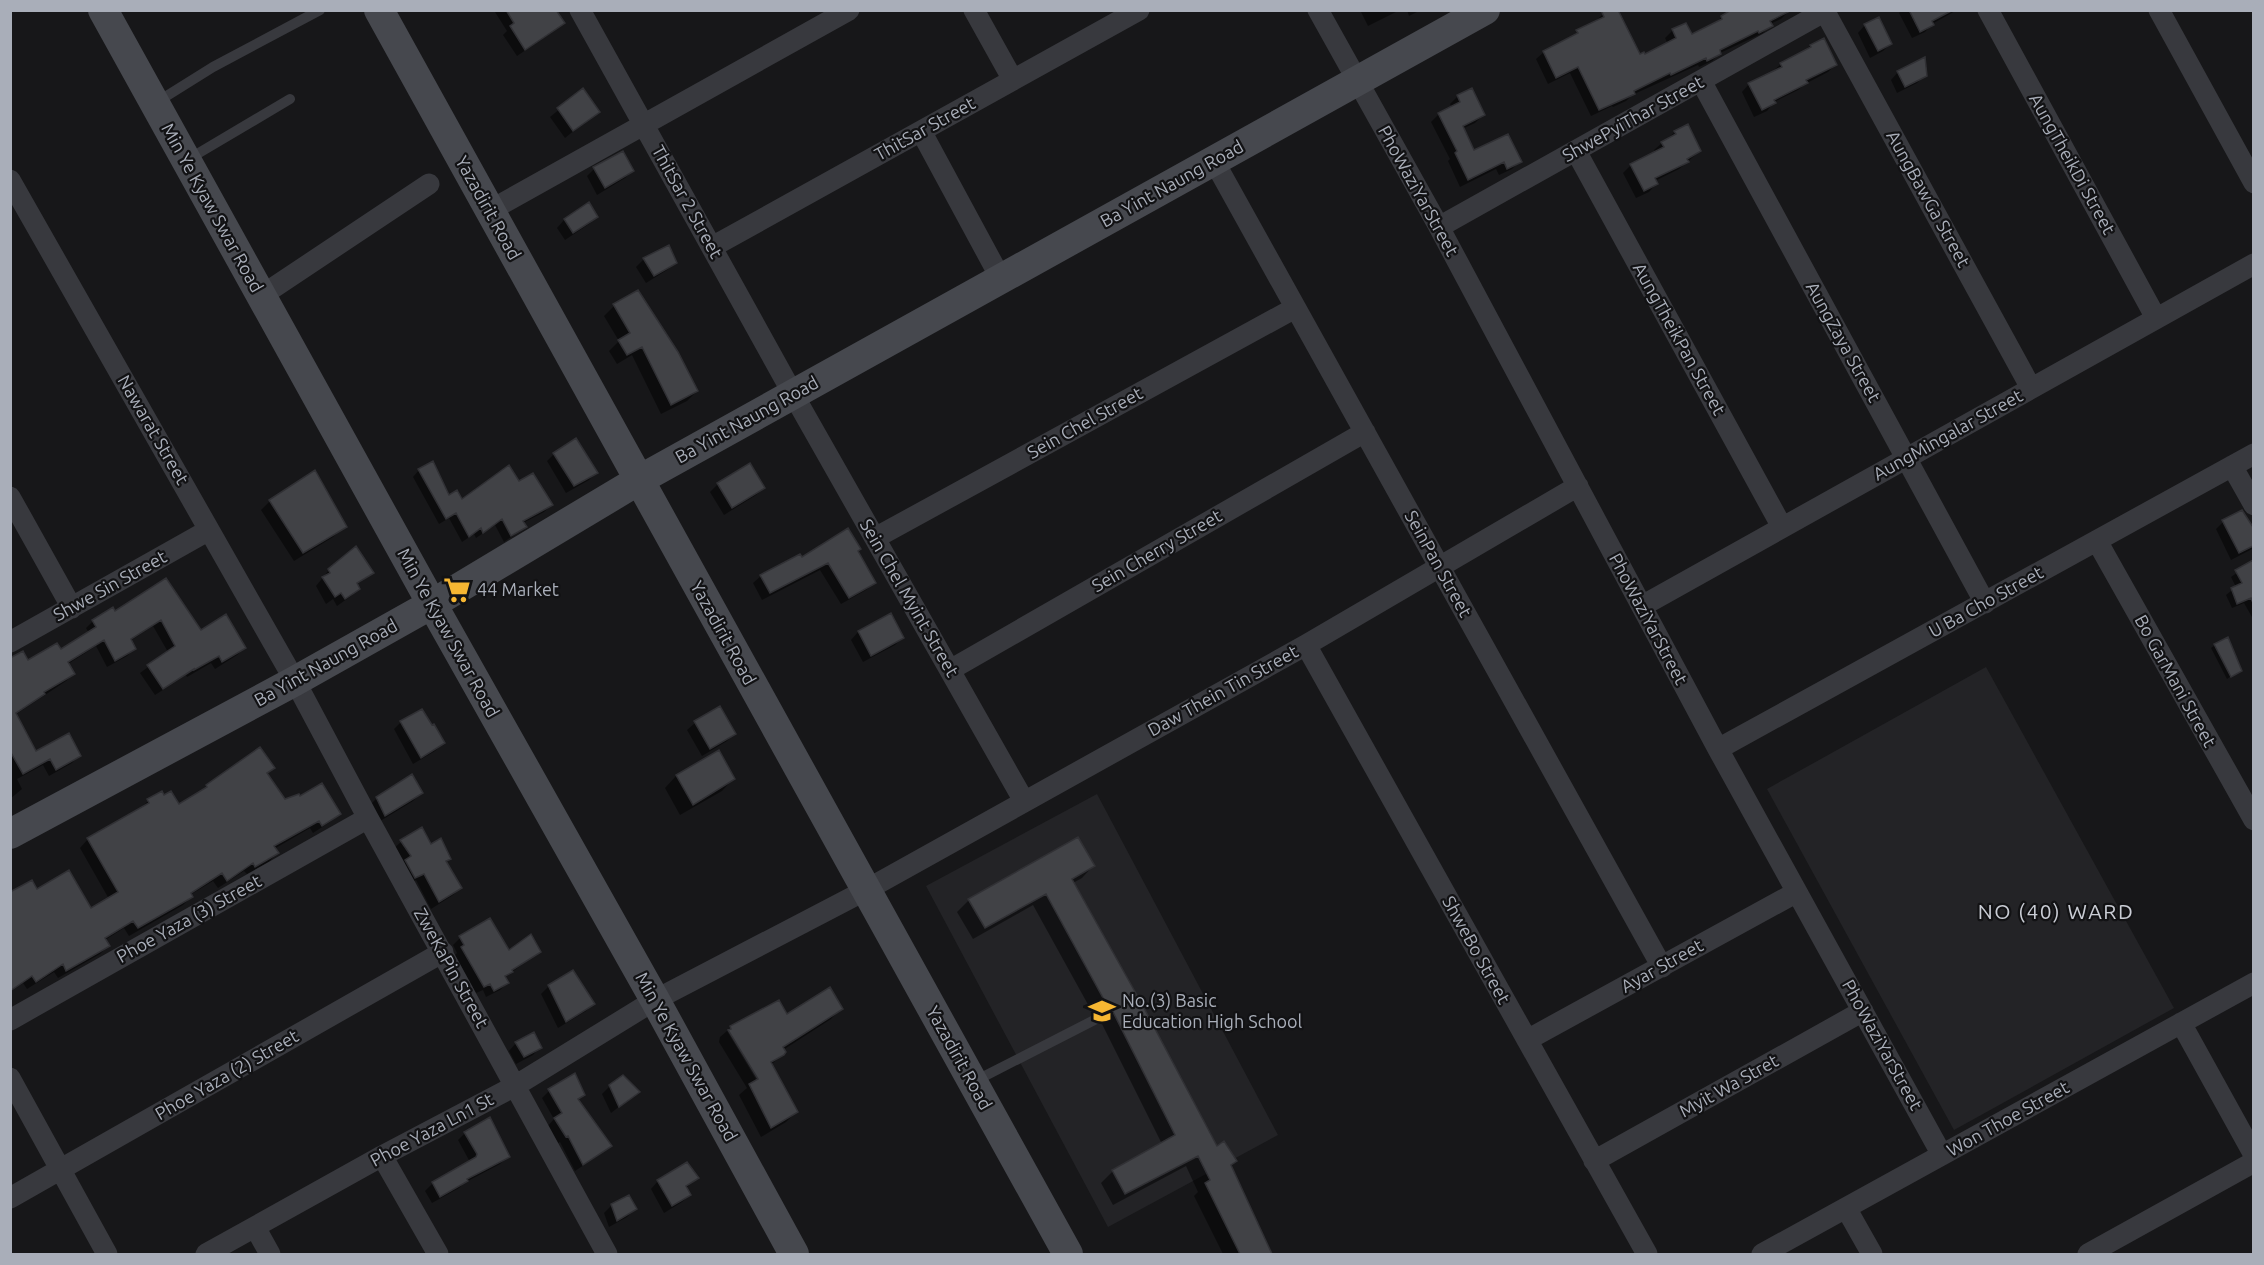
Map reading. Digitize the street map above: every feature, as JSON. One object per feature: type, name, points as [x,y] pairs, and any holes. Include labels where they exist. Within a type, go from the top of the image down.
[{"type":"street","name":"Min Ye Kyaw Swar Road","points":[[103,10],[432,604],[655,1000],[794,1254]]},
{"type":"street","name":"Yazadirit Road","points":[[379,10],[1068,1254]]},
{"type":"street","name":"ThitSar 2 Street","points":[[580,10],[793,394]]},
{"type":"street","points":[[489,211],[849,10]]},
{"type":"street","points":[[974,10],[1013,80]]},
{"type":"street","name":"PhoWaziYarStreet","points":[[1318,10],[1439,227],[1718,749],[1942,1155]]},
{"type":"street","name":"Ba Yint Naung Road","points":[[10,834],[295,681],[432,604],[639,480],[1485,10]]},
{"type":"street","name":"AungTheikDi Street","points":[[1988,10],[2156,318]]},
{"type":"street","points":[[2159,10],[2253,183]]},
{"type":"street","name":"ShwePyiThar Street","points":[[1439,227],[1825,11]]},
{"type":"street","name":"AungBawGa Street","points":[[1825,11],[2031,388]]},
{"type":"street","name":"ThitSar Street","points":[[712,247],[1133,12]]},
{"type":"street","name":"AungZaya Street","points":[[1701,81],[1985,603]]},
{"type":"street","points":[[921,131],[1001,279]]},
{"type":"street","name":"AungTheikPan Street","points":[[1576,151],[1782,527]]},
{"type":"street","name":"SeinPan Street","points":[[1214,161],[1662,967]]},
{"type":"street","name":"Nawarat Street","points":[[10,180],[295,681]]},
{"type":"street","points":[[261,296],[429,184]]},
{"type":"street","name":"AungMingalar Street","points":[[1642,606],[2253,264]]},
{"type":"street","name":"Sein Chel Street","points":[[875,538],[1295,308]]},
{"type":"street","name":"Sein Chel Myint Street","points":[[793,394],[1024,801]]},
{"type":"street","name":"Sein Cherry Street","points":[[950,670],[1365,432]]},
{"type":"street","name":"U Ba Cho Street","points":[[1718,749],[2253,454]]},
{"type":"street","points":[[2232,466],[2253,505]]},
{"type":"street","name":"Daw Thein Tin Street","points":[[866,890],[1306,645],[1578,486]]},
{"type":"street","points":[[10,497],[72,608]]},
{"type":"street","name":"Shwe Sin Street","points":[[10,642],[209,530]]},
{"type":"street","name":"Bo GarMani Street","points":[[2097,541],[2253,820]]},
{"type":"street","name":"ShweBo Street","points":[[1306,645],[1647,1254]]},
{"type":"street","name":"ZweKaPin Street","points":[[295,681],[368,819],[607,1254]]},
{"type":"street","name":"Phoe Yaza (3) Street","points":[[10,1020],[368,819]]},
{"type":"street","name":"Phoe Yaza Ln1 St","points":[[206,1254],[382,1156],[515,1086],[655,1000],[866,890]]},
{"type":"street","name":"Ayar Street","points":[[1527,1041],[1797,892]]},
{"type":"street","name":"Phoe Yaza (2) Street","points":[[10,1198],[443,952]]},
{"type":"street","name":"Won Thoe Street","points":[[1762,1254],[2253,982]]},
{"type":"street","name":"Myit Wa Stret","points":[[1594,1161],[1863,1011]]},
{"type":"street","points":[[2181,1023],[2253,1155]]},
{"type":"street","points":[[10,1078],[107,1254]]},
{"type":"street","points":[[382,1156],[438,1254]]},
{"type":"street","points":[[2088,1254],[2253,1162]]},
{"type":"street","points":[[1846,1208],[1872,1254]]},
{"type":"street","points":[[255,1227],[270,1254]]},
{"type":"lane","points":[[154,104],[213,67],[320,10]]},
{"type":"lane","points":[[186,160],[290,99]]},
{"type":"lane","points":[[972,1082],[1106,1014]]},
{"type":"shaded area","points":[[1986,667],[2174,1008],[1954,1130],[1767,789]]},
{"type":"shaded area","name":"No.(3) Basic Education High School","points":[[1097,794],[1278,1135],[1108,1227],[926,886]]},
{"type":"building","points":[[506,10],[556,10],[565,23],[525,50],[510,26],[514,23]]},
{"type":"building","points":[[1601,10],[1618,10],[1640,54],[1644,52],[1645,54],[1676,38],[1672,29],[1686,23],[1692,34],[1722,19],[1721,16],[1731,10],[1792,10],[1770,21],[1773,26],[1720,50],[1721,54],[1707,61],[1706,58],[1671,75],[1670,73],[1634,91],[1635,94],[1599,110],[1578,67],[1556,78],[1543,51],[1578,33],[1576,30],[1604,17]]},
{"type":"building","points":[[1909,10],[1953,10],[1932,21],[1934,25],[1920,32]]},
{"type":"building","points":[[1879,17],[1892,44],[1878,51],[1864,24]]},
{"type":"building","points":[[1824,38],[1837,65],[1806,80],[1808,83],[1774,100],[1776,103],[1762,110],[1748,83],[1782,67],[1780,63]]},
{"type":"building","points":[[1925,57],[1927,76],[1905,87],[1897,71]]},
{"type":"building","points":[[583,88],[600,112],[573,131],[557,108]]},
{"type":"building","points":[[1472,88],[1485,115],[1463,126],[1474,150],[1508,134],[1522,162],[1507,169],[1504,162],[1468,180],[1455,153],[1457,151],[1438,113],[1460,102],[1457,95]]},
{"type":"building","points":[[1688,124],[1701,151],[1687,159],[1689,162],[1655,178],[1658,184],[1644,191],[1630,164],[1664,147],[1661,142],[1676,134],[1674,131]]},
{"type":"building","points":[[623,151],[634,171],[605,188],[593,167]]},
{"type":"building","points":[[589,202],[598,217],[573,233],[564,219]]},
{"type":"building","points":[[669,245],[677,263],[654,276],[643,258]]},
{"type":"building","points":[[638,290],[678,352],[698,391],[671,405],[642,347],[627,355],[618,340],[630,333],[613,304]]},
{"type":"building","points":[[576,438],[598,473],[574,486],[553,453]]},
{"type":"building","points":[[433,461],[449,495],[457,490],[462,499],[509,465],[519,481],[533,473],[553,505],[523,521],[527,527],[511,536],[502,519],[483,533],[481,528],[469,537],[456,513],[446,519],[418,469]]},
{"type":"building","points":[[750,463],[765,488],[732,508],[717,483]]},
{"type":"building","points":[[315,470],[347,527],[303,553],[269,500]]},
{"type":"building","points":[[2242,510],[2253,527],[2253,546],[2239,553],[2222,520]]},
{"type":"building","points":[[848,528],[861,549],[858,551],[876,583],[849,598],[828,563],[770,593],[760,575],[800,554],[802,557]]},
{"type":"building","points":[[356,546],[374,573],[357,583],[360,589],[345,599],[341,593],[335,597],[322,577],[330,573],[328,569]]},
{"type":"building","points":[[2253,560],[2253,603],[2251,598],[2237,604],[2231,588],[2242,583],[2235,570]]},
{"type":"building","points":[[166,578],[201,630],[226,614],[246,648],[222,662],[219,656],[163,689],[147,665],[175,646],[161,620],[131,639],[136,649],[115,661],[104,640],[68,662],[75,674],[44,692],[45,694],[16,713],[36,751],[69,733],[81,756],[56,770],[50,759],[23,774],[10,751],[10,658],[23,651],[28,660],[57,643],[61,649],[96,627],[92,620],[113,607],[115,611]]},
{"type":"building","points":[[891,613],[904,638],[871,656],[858,631]]},
{"type":"building","points":[[2228,637],[2242,671],[2231,677],[2214,644]]},
{"type":"building","points":[[720,706],[736,734],[710,749],[694,721]]},
{"type":"building","points":[[422,709],[445,743],[421,758],[400,721]]},
{"type":"building","points":[[260,747],[275,768],[267,773],[285,799],[299,794],[300,796],[322,783],[341,814],[322,826],[319,821],[274,846],[279,853],[255,867],[253,863],[227,881],[222,873],[191,893],[193,897],[138,928],[133,921],[105,938],[110,946],[66,971],[63,964],[36,982],[32,976],[10,991],[10,892],[32,880],[37,889],[69,870],[91,908],[118,892],[87,838],[149,803],[147,799],[162,791],[164,795],[171,791],[179,804],[207,787],[206,785]]},
{"type":"building","points":[[719,750],[735,779],[693,805],[676,775]]},
{"type":"building","points":[[412,774],[423,793],[385,816],[376,797]]},
{"type":"building","points":[[422,827],[431,844],[441,838],[451,859],[446,861],[462,888],[439,902],[424,874],[415,878],[405,860],[411,856],[400,840]]},
{"type":"building","points":[[1078,837],[1095,866],[1072,879],[1217,1146],[1224,1141],[1237,1161],[1231,1165],[1272,1254],[1240,1254],[1205,1183],[1210,1180],[1198,1156],[1125,1194],[1112,1170],[1175,1135],[1112,1010],[1108,1007],[1046,894],[985,928],[968,899]]},
{"type":"building","points":[[490,918],[509,950],[531,934],[541,952],[512,970],[513,972],[505,976],[509,983],[494,991],[490,984],[484,987],[461,947],[464,945],[459,936]]},
{"type":"building","points":[[573,970],[595,1004],[566,1022],[548,985]]},
{"type":"building","points":[[830,987],[843,1009],[783,1047],[786,1052],[784,1055],[771,1062],[798,1112],[771,1128],[749,1084],[758,1079],[728,1030],[731,1029],[730,1026],[779,1000],[787,1014]]},
{"type":"building","points":[[534,1032],[542,1048],[524,1057],[515,1042]]},
{"type":"building","points":[[575,1073],[585,1095],[578,1099],[612,1146],[583,1165],[568,1136],[566,1137],[554,1118],[562,1113],[548,1089]]},
{"type":"building","points":[[623,1075],[640,1092],[619,1107],[609,1085]]},
{"type":"building","points":[[490,1117],[510,1157],[467,1179],[468,1181],[440,1197],[432,1182],[476,1157],[477,1154],[464,1132]]},
{"type":"building","points":[[687,1162],[699,1178],[686,1186],[691,1195],[672,1206],[657,1180]]},
{"type":"building","points":[[629,1195],[637,1209],[617,1221],[611,1204]]},
{"type":"place","name":"44 Market","points":[[457,590]]},
{"type":"place","name":"No.(3) Basic Education High School","points":[[1102,1011]]},
{"type":"district","name":"NO (40) WARD","points":[[2056,912]]}]
